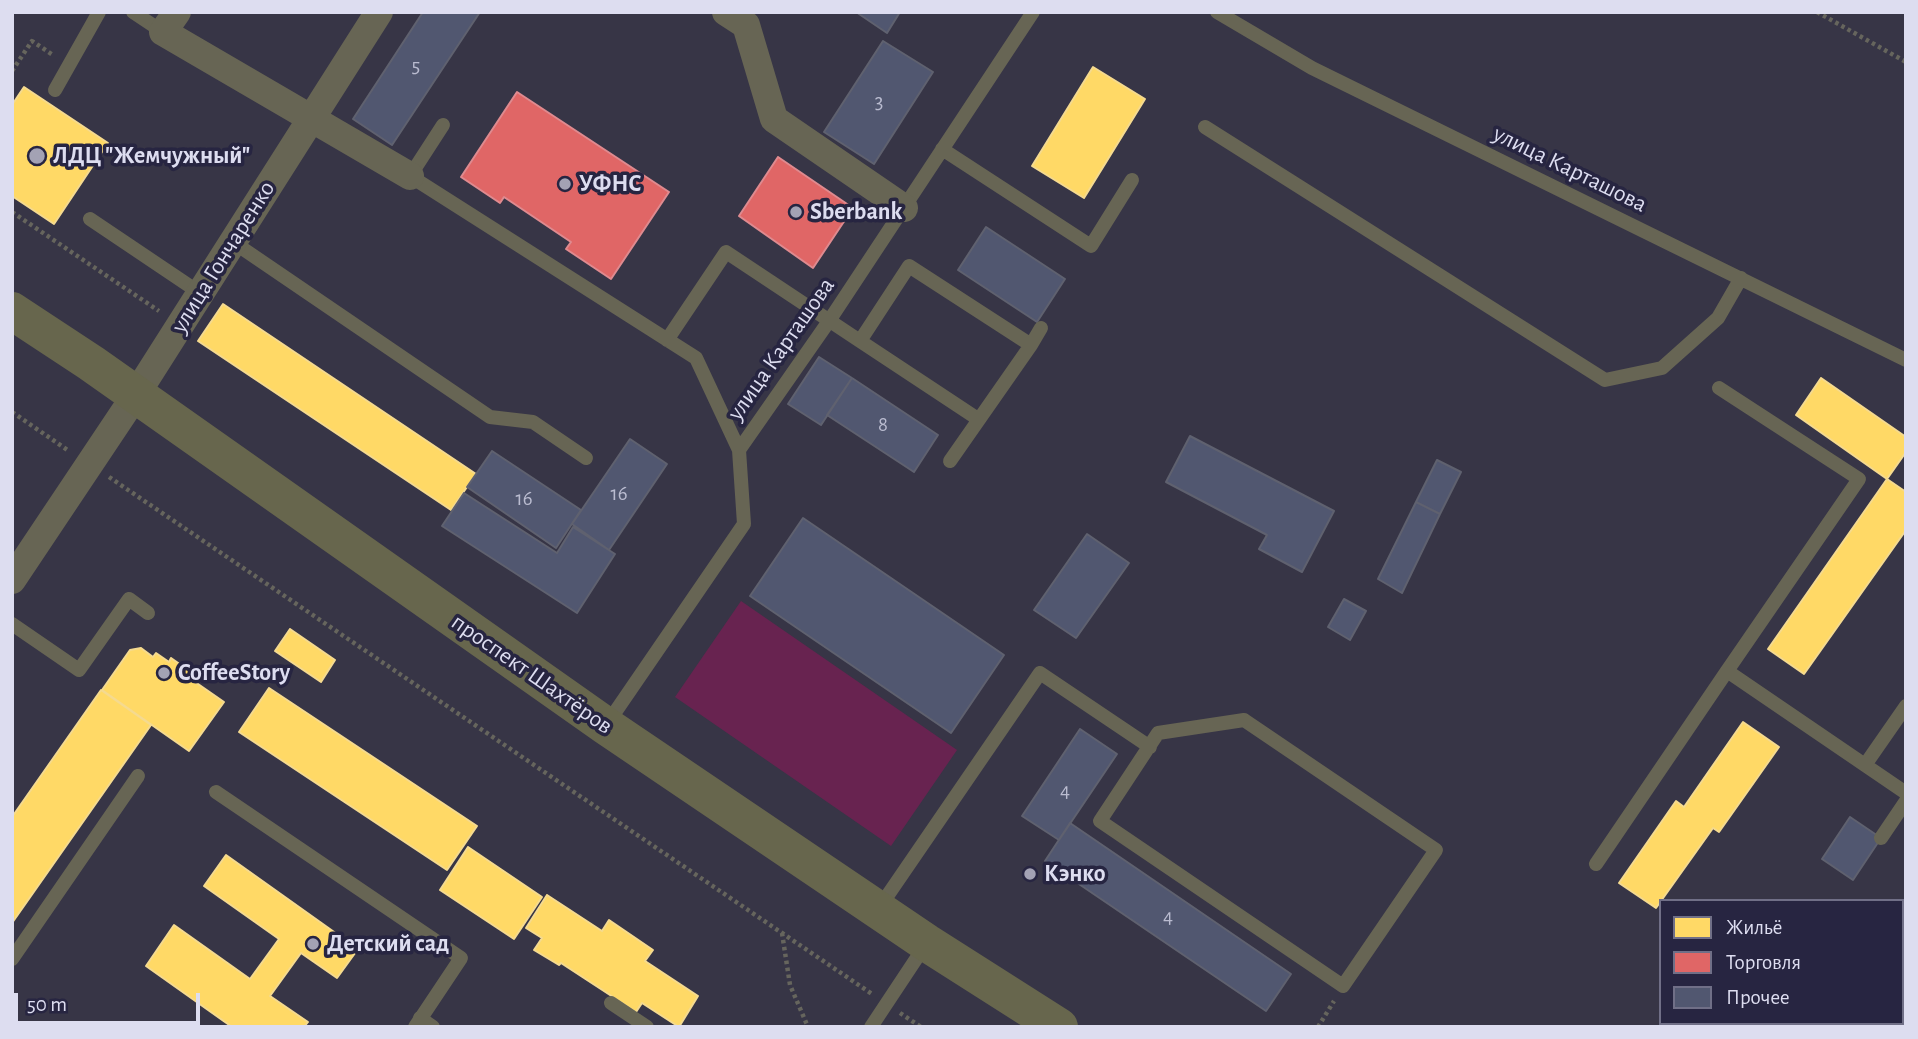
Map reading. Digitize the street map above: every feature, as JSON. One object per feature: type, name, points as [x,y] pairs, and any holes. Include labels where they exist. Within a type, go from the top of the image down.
[{"type":"main road","name":"проспект Шахтёров","points":[[12,311],[606,726],[927,943],[1059,1027]]},
{"type":"street","name":"улица Гончаренко","points":[[12,580],[135,396],[379,12]]},
{"type":"street","points":[[726,12],[746,25],[774,119],[904,208]]},
{"type":"street","points":[[170,22],[311,119],[410,176]]},
{"type":"lane","points":[[55,90],[99,12]]},
{"type":"lane","points":[[133,12],[170,22]]},
{"type":"lane","name":"улица Карташова","points":[[606,726],[744,524],[739,450],[829,321],[1033,12]]},
{"type":"lane","name":"улица Карташова","points":[[1217,12],[1312,68],[1906,360]]},
{"type":"lane","points":[[443,125],[410,176],[696,358],[739,450]]},
{"type":"lane","points":[[1205,127],[1605,380],[1662,368],[1718,318],[1741,278]]},
{"type":"lane","points":[[942,149],[1091,246],[1132,180]]},
{"type":"lane","points":[[90,219],[200,293]]},
{"type":"lane","points":[[233,242],[490,417],[533,422],[586,458]]},
{"type":"lane","points":[[667,340],[726,252],[978,419]]},
{"type":"lane","points":[[860,341],[909,266],[1031,345]]},
{"type":"lane","points":[[950,461],[1041,328]]},
{"type":"lane","points":[[1596,864],[1859,479],[1719,388]]},
{"type":"lane","points":[[12,624],[79,670],[129,599],[148,613]]},
{"type":"lane","points":[[1727,671],[1906,793]]},
{"type":"lane","points":[[878,910],[1040,673],[1150,747]]},
{"type":"lane","points":[[1864,765],[1906,706]]},
{"type":"lane","points":[[1244,720],[1436,850],[1343,986],[1100,821],[1158,733],[1244,720]]},
{"type":"lane","points":[[12,959],[138,775]]},
{"type":"lane","points":[[216,792],[461,958],[418,1022],[433,1027]]},
{"type":"lane","points":[[1881,838],[1906,801]]},
{"type":"lane","points":[[871,1027],[927,943]]},
{"type":"lane","points":[[611,1003],[647,1027]]},
{"type":"path","points":[[1817,12],[1906,62]]},
{"type":"path","points":[[12,71],[32,41],[68,66]]},
{"type":"path","points":[[12,212],[180,325]]},
{"type":"path","points":[[12,412],[886,1003]]},
{"type":"path","points":[[781,932],[790,985],[808,1027]]},
{"type":"path","points":[[1318,1027],[1343,986]]},
{"type":"shaded area","points":[[741,601],[957,750],[891,846],[675,697]]},
{"type":"building: Жильё","points":[[1093,67],[1145,99],[1084,198],[1032,166]]},
{"type":"building: Жильё","points":[[24,87],[108,143],[54,224],[12,196],[12,105]]},
{"type":"building: Жильё","points":[[223,304],[476,474],[451,510],[198,341]]},
{"type":"building: Жильё","points":[[1821,378],[1906,437],[1906,452],[1887,479],[1796,415]]},
{"type":"building: Жильё","points":[[1887,479],[1906,492],[1906,530],[1804,674],[1768,649]]},
{"type":"building: Жильё","points":[[290,629],[335,660],[321,682],[275,651]]},
{"type":"building: Жильё","points":[[141,648],[153,657],[156,653],[169,662],[171,658],[191,672],[188,677],[224,702],[189,751],[102,690],[130,650]]},
{"type":"building: Жильё","points":[[269,688],[477,826],[447,870],[239,732]]},
{"type":"building: Жильё","points":[[101,690],[151,725],[12,923],[12,817]]},
{"type":"building: Жильё","points":[[1743,722],[1779,747],[1719,832],[1713,828],[1662,899],[1659,899],[1656,908],[1619,883],[1676,801],[1684,807]]},
{"type":"building: Жильё","points":[[468,847],[542,897],[514,939],[440,890]]},
{"type":"building: Жильё","name":"Детский сад","points":[[226,855],[358,949],[337,978],[301,953],[270,996],[308,1022],[304,1027],[232,1027],[146,966],[174,925],[250,979],[279,939],[204,886]]},
{"type":"building: Жильё","points":[[547,895],[602,931],[609,920],[653,950],[645,961],[698,996],[679,1027],[642,1003],[636,1012],[561,963],[559,965],[534,950],[542,938],[526,928]]},
{"type":"building: Торговля","name":"УФНС","points":[[517,92],[669,192],[611,279],[566,249],[571,242],[504,197],[500,203],[461,177]]},
{"type":"building: Торговля","name":"Sberbank","points":[[778,157],[853,208],[813,268],[739,216]]},
{"type":"building: Прочее","points":[[423,12],[480,12],[392,145],[353,119]]},
{"type":"building: Прочее","points":[[856,12],[900,12],[887,33]]},
{"type":"building: Прочее","points":[[883,41],[933,72],[874,164],[824,132]]},
{"type":"building: Прочее","points":[[986,227],[1065,279],[1037,322],[958,270]]},
{"type":"building: Прочее","points":[[819,357],[852,378],[821,425],[788,404]]},
{"type":"building: Прочее","points":[[852,378],[938,435],[914,472],[827,415]]},
{"type":"building: Прочее","points":[[1190,436],[1334,511],[1302,572],[1259,549],[1267,535],[1166,482]]},
{"type":"building: Прочее","points":[[630,439],[667,464],[609,550],[572,524]]},
{"type":"building: Прочее","points":[[492,451],[581,510],[556,548],[467,487]]},
{"type":"building: Прочее","points":[[1437,460],[1461,472],[1440,514],[1416,502]]},
{"type":"building: Прочее","points":[[464,493],[557,553],[573,527],[615,554],[577,613],[442,526]]},
{"type":"building: Прочее","points":[[1416,502],[1440,514],[1402,593],[1378,579]]},
{"type":"building: Прочее","points":[[803,518],[1004,655],[951,733],[750,596]]},
{"type":"building: Прочее","points":[[1087,534],[1129,563],[1076,638],[1034,610]]},
{"type":"building: Прочее","points":[[1344,599],[1366,611],[1350,640],[1328,627]]},
{"type":"building: Прочее","points":[[1080,729],[1117,754],[1059,840],[1022,816]]},
{"type":"building: Прочее","points":[[1850,817],[1881,838],[1853,880],[1822,859]]},
{"type":"building: Прочее","points":[[1070,823],[1291,974],[1266,1011],[1045,861]]},
{"type":"place","name":"ЛДЦ \"Жемчужный\"","points":[[37,156]]},
{"type":"place","name":"УФНС","points":[[565,184]]},
{"type":"place","name":"Sberbank","points":[[796,212]]},
{"type":"place","name":"CoffeeStory","points":[[164,673]]},
{"type":"place","name":"Кэнко","points":[[1030,874]]},
{"type":"place","name":"Детский сад","points":[[313,944]]}]
